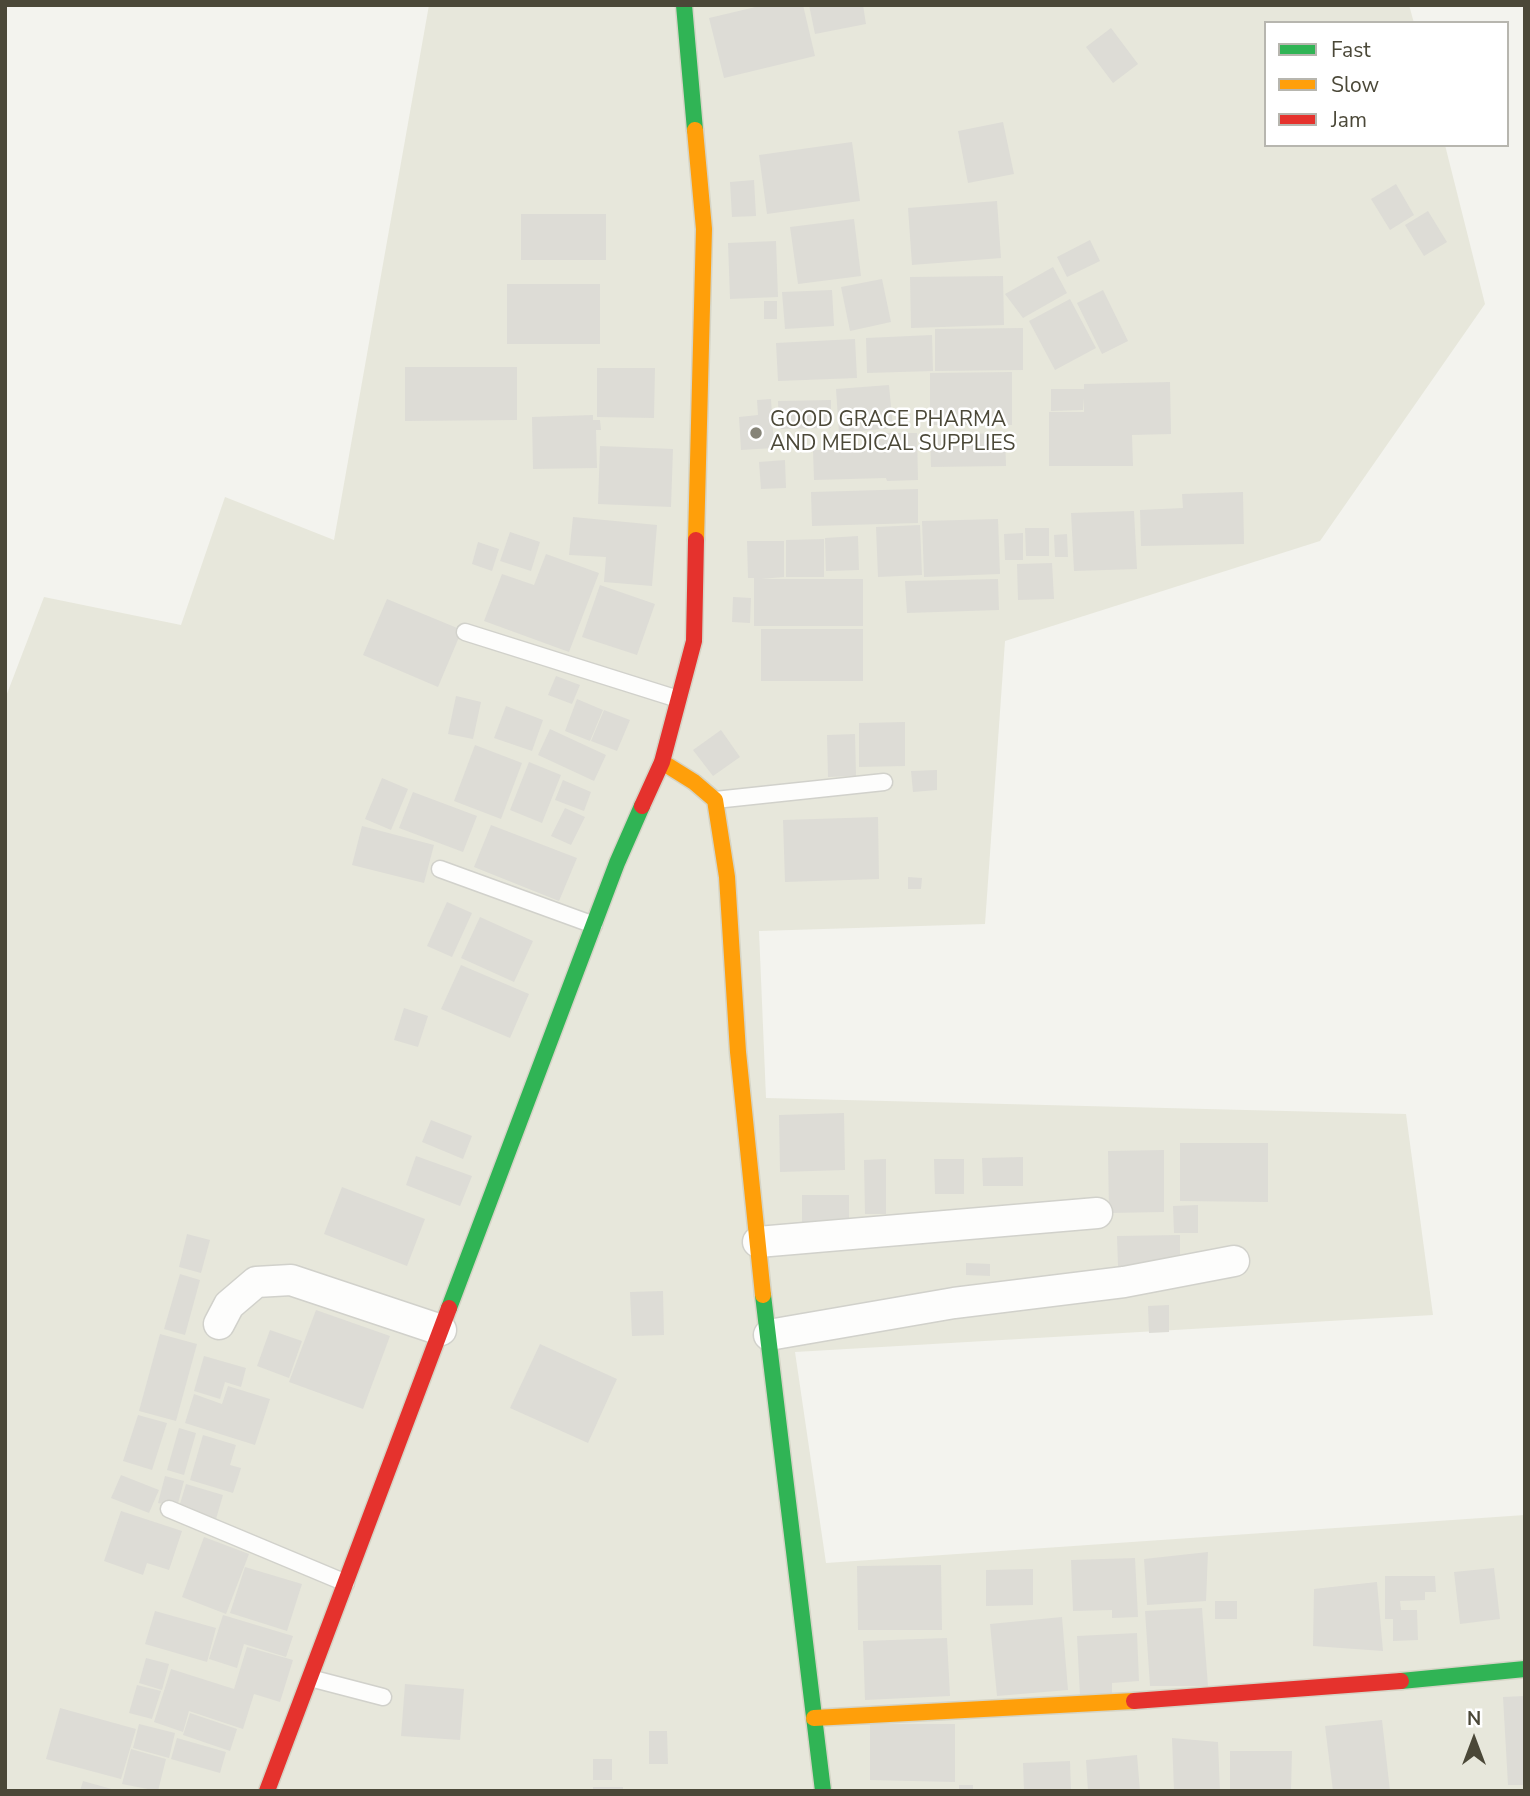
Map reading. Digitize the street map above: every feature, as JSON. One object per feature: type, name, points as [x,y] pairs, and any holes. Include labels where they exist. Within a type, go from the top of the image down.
[{"type":"street","points":[[267,1791],[617,863],[662,762],[694,641],[704,229],[684,5]]},
{"type":"street","points":[[662,762],[694,782],[715,800],[727,877],[738,1052],[758,1242],[823,1791]]},
{"type":"street","points":[[758,1242],[1097,1213]]},
{"type":"street","points":[[769,1335],[954,1304],[1124,1282],[1234,1261]]},
{"type":"street","points":[[219,1324],[229,1305],[256,1282],[291,1280],[441,1330]]},
{"type":"street","points":[[814,1718],[1080,1705],[1410,1681],[1525,1669]]},
{"type":"lane","points":[[465,632],[678,699]]},
{"type":"lane","points":[[715,800],[884,782]]},
{"type":"lane","points":[[440,869],[594,925]]},
{"type":"lane","points":[[169,1509],[346,1583]]},
{"type":"lane","points":[[310,1678],[383,1697]]},
{"type":"shaded area","points":[[429,5],[1409,5],[1413,21],[1264,21],[1264,147],[1446,147],[1485,304],[1320,541],[1005,641],[985,924],[759,931],[766,1098],[1406,1114],[1433,1315],[795,1352],[826,1563],[1525,1515],[1525,1791],[5,1791],[5,699],[44,597],[181,625],[225,497],[334,540]]},
{"type":"building","points":[[764,5],[803,5],[815,56],[724,78],[709,18]]},
{"type":"building","points":[[809,5],[863,5],[866,24],[815,34]]},
{"type":"building","points":[[1111,28],[1138,64],[1113,83],[1086,47]]},
{"type":"building","points":[[1003,122],[1014,174],[968,183],[958,131]]},
{"type":"building","points":[[852,142],[860,201],[767,214],[759,155]]},
{"type":"building","points":[[754,180],[756,216],[732,217],[730,182]]},
{"type":"building","points":[[1396,184],[1414,215],[1390,230],[1371,199]]},
{"type":"building","points":[[997,201],[1001,258],[912,265],[908,208]]},
{"type":"building","points":[[1428,211],[1447,242],[1424,256],[1405,225]]},
{"type":"building","points":[[521,214],[606,214],[606,260],[521,260]]},
{"type":"building","points":[[854,219],[861,276],[798,284],[790,227]]},
{"type":"building","points":[[1090,240],[1100,261],[1067,277],[1057,257]]},
{"type":"building","points":[[776,241],[778,297],[730,299],[728,243]]},
{"type":"building","points":[[1053,267],[1067,293],[1023,318],[1005,294]]},
{"type":"building","points":[[1003,276],[1004,325],[911,328],[910,277]]},
{"type":"building","points":[[882,279],[891,322],[850,331],[841,287]]},
{"type":"building","points":[[507,284],[600,284],[600,344],[507,344]]},
{"type":"building","points":[[832,290],[834,326],[785,329],[782,292]]},
{"type":"building","points":[[1103,290],[1128,341],[1102,354],[1077,303]]},
{"type":"building","points":[[1070,299],[1096,348],[1055,370],[1029,321]]},
{"type":"building","points":[[764,301],[777,301],[777,319],[764,319]]},
{"type":"building","points":[[1023,328],[1023,370],[935,371],[935,329]]},
{"type":"building","points":[[932,335],[933,371],[867,373],[866,338]]},
{"type":"building","points":[[855,339],[857,378],[778,381],[776,343]]},
{"type":"building","points":[[405,367],[517,367],[517,420],[405,421]]},
{"type":"building","points":[[597,368],[655,368],[654,418],[597,417]]},
{"type":"building","points":[[1012,372],[1012,425],[930,425],[930,373]]},
{"type":"building","points":[[1170,382],[1171,434],[1132,435],[1133,466],[1049,466],[1049,412],[1084,412],[1084,398],[1083,410],[1051,411],[1051,389],[1084,389],[1084,384]]},
{"type":"building","points":[[889,385],[893,428],[839,433],[836,389]]},
{"type":"building","name":"GOOD GRACE PHARMA AND MEDICAL SUPPLIES","points":[[771,399],[774,448],[741,450],[739,417],[758,415],[757,400]]},
{"type":"building","points":[[831,400],[831,428],[779,429],[778,401]]},
{"type":"building","points":[[593,415],[593,420],[600,420],[601,430],[596,430],[597,468],[533,469],[532,417]]},
{"type":"building","points":[[885,433],[917,433],[918,480],[814,480],[813,450],[866,448],[865,440],[885,439]]},
{"type":"building","points":[[1005,433],[1006,466],[931,467],[930,435]]},
{"type":"building","points":[[600,446],[673,449],[671,507],[598,504]]},
{"type":"building","points":[[785,460],[786,488],[761,489],[759,462]]},
{"type":"building","points":[[918,489],[918,523],[812,526],[811,492]]},
{"type":"building","points":[[1243,492],[1244,544],[1141,546],[1140,510],[1183,508],[1182,494]]},
{"type":"building","points":[[1134,511],[1137,569],[1074,571],[1071,513]]},
{"type":"building","points":[[573,517],[657,525],[652,586],[604,582],[606,557],[569,555]]},
{"type":"building","points":[[998,519],[1000,574],[924,577],[922,521]]},
{"type":"building","points":[[920,525],[922,575],[878,577],[876,527]]},
{"type":"building","points":[[1025,528],[1049,528],[1049,556],[1026,556]]},
{"type":"building","points":[[510,532],[540,542],[531,571],[500,561]]},
{"type":"building","points":[[1023,533],[1023,560],[1005,560],[1004,534]]},
{"type":"building","points":[[1067,534],[1068,557],[1055,557],[1054,535]]},
{"type":"building","points":[[858,536],[859,570],[826,571],[825,538]]},
{"type":"building","points":[[824,539],[824,577],[786,577],[786,540]]},
{"type":"building","points":[[747,541],[784,541],[784,577],[761,579],[863,579],[863,626],[754,626],[754,578],[748,578]]},
{"type":"building","points":[[478,542],[499,549],[492,571],[472,564]]},
{"type":"building","points":[[546,554],[599,573],[569,652],[484,621],[502,574],[534,585]]},
{"type":"building","points":[[1052,563],[1054,599],[1018,600],[1017,564]]},
{"type":"building","points":[[998,579],[999,610],[907,613],[905,581]]},
{"type":"building","points":[[600,585],[655,604],[637,655],[582,637]]},
{"type":"building","points":[[733,597],[751,598],[750,623],[732,622]]},
{"type":"building","points":[[387,599],[462,630],[438,687],[363,655]]},
{"type":"building","points":[[761,629],[863,629],[863,681],[761,681]]},
{"type":"building","points":[[556,676],[580,685],[572,704],[548,695]]},
{"type":"building","points":[[456,696],[481,702],[473,739],[448,734]]},
{"type":"building","points":[[577,699],[603,710],[590,741],[565,731]]},
{"type":"building","points":[[506,706],[543,720],[532,751],[494,738]]},
{"type":"building","points":[[604,710],[630,720],[617,751],[591,741]]},
{"type":"building","points":[[905,722],[905,766],[859,767],[859,723]]},
{"type":"building","points":[[550,729],[606,755],[594,781],[538,755]]},
{"type":"building","points":[[721,730],[740,757],[713,776],[693,750]]},
{"type":"building","points":[[855,734],[856,776],[828,777],[827,735]]},
{"type":"building","points":[[475,745],[522,763],[501,819],[454,801]]},
{"type":"building","points":[[529,762],[561,775],[542,823],[510,810]]},
{"type":"building","points":[[937,770],[937,790],[913,792],[911,771]]},
{"type":"building","points":[[382,778],[408,789],[391,830],[365,819]]},
{"type":"building","points":[[563,780],[591,792],[584,811],[555,800]]},
{"type":"building","points":[[413,792],[477,816],[463,852],[399,828]]},
{"type":"building","points":[[565,808],[585,817],[571,845],[551,836]]},
{"type":"building","points":[[878,817],[879,879],[785,882],[783,820]]},
{"type":"building","points":[[491,825],[577,858],[559,901],[474,867]]},
{"type":"building","points":[[362,826],[434,845],[424,883],[352,865]]},
{"type":"building","points":[[908,877],[922,878],[921,889],[908,889]]},
{"type":"building","points":[[447,902],[472,913],[452,957],[427,946]]},
{"type":"building","points":[[480,917],[533,941],[514,982],[461,958]]},
{"type":"building","points":[[461,965],[529,994],[510,1038],[441,1009]]},
{"type":"building","points":[[404,1008],[428,1016],[418,1047],[394,1040]]},
{"type":"building","points":[[844,1113],[845,1170],[780,1172],[779,1115]]},
{"type":"building","points":[[431,1120],[472,1136],[463,1159],[422,1142]]},
{"type":"building","points":[[1180,1143],[1268,1143],[1268,1202],[1180,1201]]},
{"type":"building","points":[[1164,1150],[1164,1212],[1109,1213],[1108,1151]]},
{"type":"building","points":[[416,1156],[472,1176],[460,1206],[406,1185]]},
{"type":"building","points":[[1023,1157],[1023,1186],[983,1186],[982,1158]]},
{"type":"building","points":[[886,1159],[886,1214],[865,1214],[864,1160]]},
{"type":"building","points":[[934,1159],[964,1159],[964,1194],[935,1194]]},
{"type":"building","points":[[342,1187],[425,1219],[407,1266],[324,1234]]},
{"type":"building","points":[[802,1195],[849,1195],[849,1224],[802,1231]]},
{"type":"building","points":[[1198,1205],[1198,1233],[1174,1233],[1173,1206]]},
{"type":"building","points":[[187,1234],[210,1240],[201,1273],[179,1267]]},
{"type":"building","points":[[1180,1235],[1180,1264],[1118,1266],[1117,1236]]},
{"type":"building","points":[[966,1263],[990,1264],[990,1276],[966,1275]]},
{"type":"building","points":[[180,1274],[200,1280],[185,1335],[164,1329]]},
{"type":"building","points":[[663,1291],[664,1335],[632,1336],[630,1292]]},
{"type":"building","points":[[1169,1305],[1169,1332],[1149,1333],[1148,1306]]},
{"type":"building","points":[[316,1310],[390,1336],[363,1409],[289,1382]]},
{"type":"building","points":[[270,1330],[302,1341],[289,1378],[257,1366]]},
{"type":"building","points":[[160,1334],[197,1344],[176,1421],[139,1411]]},
{"type":"building","points":[[540,1344],[617,1379],[588,1443],[510,1408]]},
{"type":"building","points":[[204,1356],[246,1368],[241,1387],[225,1382],[220,1399],[194,1391]]},
{"type":"building","points":[[228,1386],[270,1399],[255,1445],[185,1423],[194,1394],[222,1404]]},
{"type":"building","points":[[138,1415],[167,1423],[152,1470],[123,1461]]},
{"type":"building","points":[[179,1428],[196,1433],[184,1475],[167,1470]]},
{"type":"building","points":[[203,1435],[236,1445],[230,1465],[241,1468],[233,1493],[190,1480]]},
{"type":"building","points":[[121,1475],[159,1490],[149,1513],[111,1498]]},
{"type":"building","points":[[165,1476],[184,1481],[177,1507],[158,1503]]},
{"type":"building","points":[[186,1484],[223,1495],[216,1519],[179,1507]]},
{"type":"building","points":[[121,1511],[182,1531],[169,1570],[147,1563],[143,1575],[104,1561]]},
{"type":"building","points":[[204,1537],[249,1554],[226,1614],[182,1597]]},
{"type":"building","points":[[1208,1552],[1206,1601],[1147,1605],[1144,1559]]},
{"type":"building","points":[[1135,1558],[1138,1617],[1112,1618],[1112,1610],[1073,1611],[1071,1560]]},
{"type":"building","points":[[941,1565],[942,1630],[858,1630],[857,1566]]},
{"type":"building","points":[[245,1567],[302,1584],[287,1631],[230,1613]]},
{"type":"building","points":[[1494,1568],[1500,1619],[1460,1624],[1454,1572]]},
{"type":"building","points":[[1033,1569],[1033,1605],[986,1606],[986,1570]]},
{"type":"building","points":[[1385,1576],[1435,1576],[1436,1592],[1425,1592],[1425,1600],[1400,1601],[1401,1610],[1417,1610],[1418,1640],[1393,1641],[1393,1619],[1385,1619]]},
{"type":"building","points":[[1377,1582],[1383,1651],[1313,1646],[1314,1589]]},
{"type":"building","points":[[1215,1601],[1237,1601],[1237,1619],[1215,1619]]},
{"type":"building","points":[[1202,1608],[1208,1686],[1150,1686],[1145,1611]]},
{"type":"building","points":[[155,1611],[216,1628],[207,1662],[145,1644]]},
{"type":"building","points":[[223,1615],[293,1636],[286,1657],[244,1644],[237,1668],[209,1659]]},
{"type":"building","points":[[1062,1617],[1068,1690],[997,1696],[990,1624]]},
{"type":"building","points":[[1137,1633],[1139,1681],[1112,1683],[1112,1694],[1080,1696],[1077,1636]]},
{"type":"building","points":[[947,1638],[950,1696],[865,1700],[863,1641]]},
{"type":"building","points":[[247,1647],[293,1660],[280,1702],[254,1694],[243,1729],[189,1711],[183,1732],[154,1722],[171,1669],[234,1689]]},
{"type":"building","points":[[146,1658],[169,1664],[162,1690],[139,1683]]},
{"type":"building","points":[[405,1684],[464,1689],[460,1740],[401,1736]]},
{"type":"building","points":[[137,1685],[161,1691],[152,1719],[129,1713]]},
{"type":"building","points":[[1525,1696],[1525,1785],[1508,1785],[1503,1697]]},
{"type":"building","points":[[60,1708],[136,1729],[121,1779],[46,1759]]},
{"type":"building","points":[[190,1713],[237,1729],[230,1751],[183,1735]]},
{"type":"building","points":[[1382,1720],[1390,1791],[1333,1791],[1325,1726]]},
{"type":"building","points":[[139,1724],[175,1733],[169,1758],[133,1748]]},
{"type":"building","points":[[870,1724],[955,1724],[955,1782],[870,1780]]},
{"type":"building","points":[[649,1731],[667,1731],[668,1764],[649,1764]]},
{"type":"building","points":[[177,1738],[226,1752],[220,1773],[171,1759]]},
{"type":"building","points":[[1172,1738],[1218,1742],[1220,1791],[1174,1791]]},
{"type":"building","points":[[131,1749],[166,1759],[158,1791],[122,1784]]},
{"type":"building","points":[[1230,1751],[1292,1751],[1291,1791],[1230,1791]]},
{"type":"building","points":[[1137,1755],[1140,1791],[1088,1791],[1086,1760]]},
{"type":"building","points":[[593,1759],[612,1759],[612,1780],[593,1780]]},
{"type":"building","points":[[1070,1761],[1071,1791],[1024,1791],[1023,1763]]},
{"type":"building","points":[[83,1781],[115,1790],[115,1791],[80,1791]]},
{"type":"building","points":[[959,1785],[973,1785],[973,1791],[959,1791]]},
{"type":"building","points":[[593,1787],[623,1787],[623,1791],[593,1791]]},
{"type":"traffic: fast","points":[[684,5],[695,130]]},
{"type":"traffic: fast","points":[[449,1308],[617,863],[642,806]]},
{"type":"traffic: fast","points":[[763,1295],[823,1791]]},
{"type":"traffic: fast","points":[[1401,1681],[1525,1669]]},
{"type":"traffic: slow","points":[[695,130],[704,229],[696,540]]},
{"type":"traffic: slow","points":[[662,762],[694,782],[715,800],[727,877],[738,1052],[763,1295]]},
{"type":"traffic: slow","points":[[814,1718],[1134,1701]]},
{"type":"traffic: jam","points":[[642,806],[662,762],[694,641],[696,540]]},
{"type":"traffic: jam","points":[[267,1791],[449,1308]]},
{"type":"traffic: jam","points":[[1134,1701],[1401,1681]]},
{"type":"place","name":"GOOD GRACE PHARMA AND MEDICAL SUPPLIES","points":[[756,433]]}]
